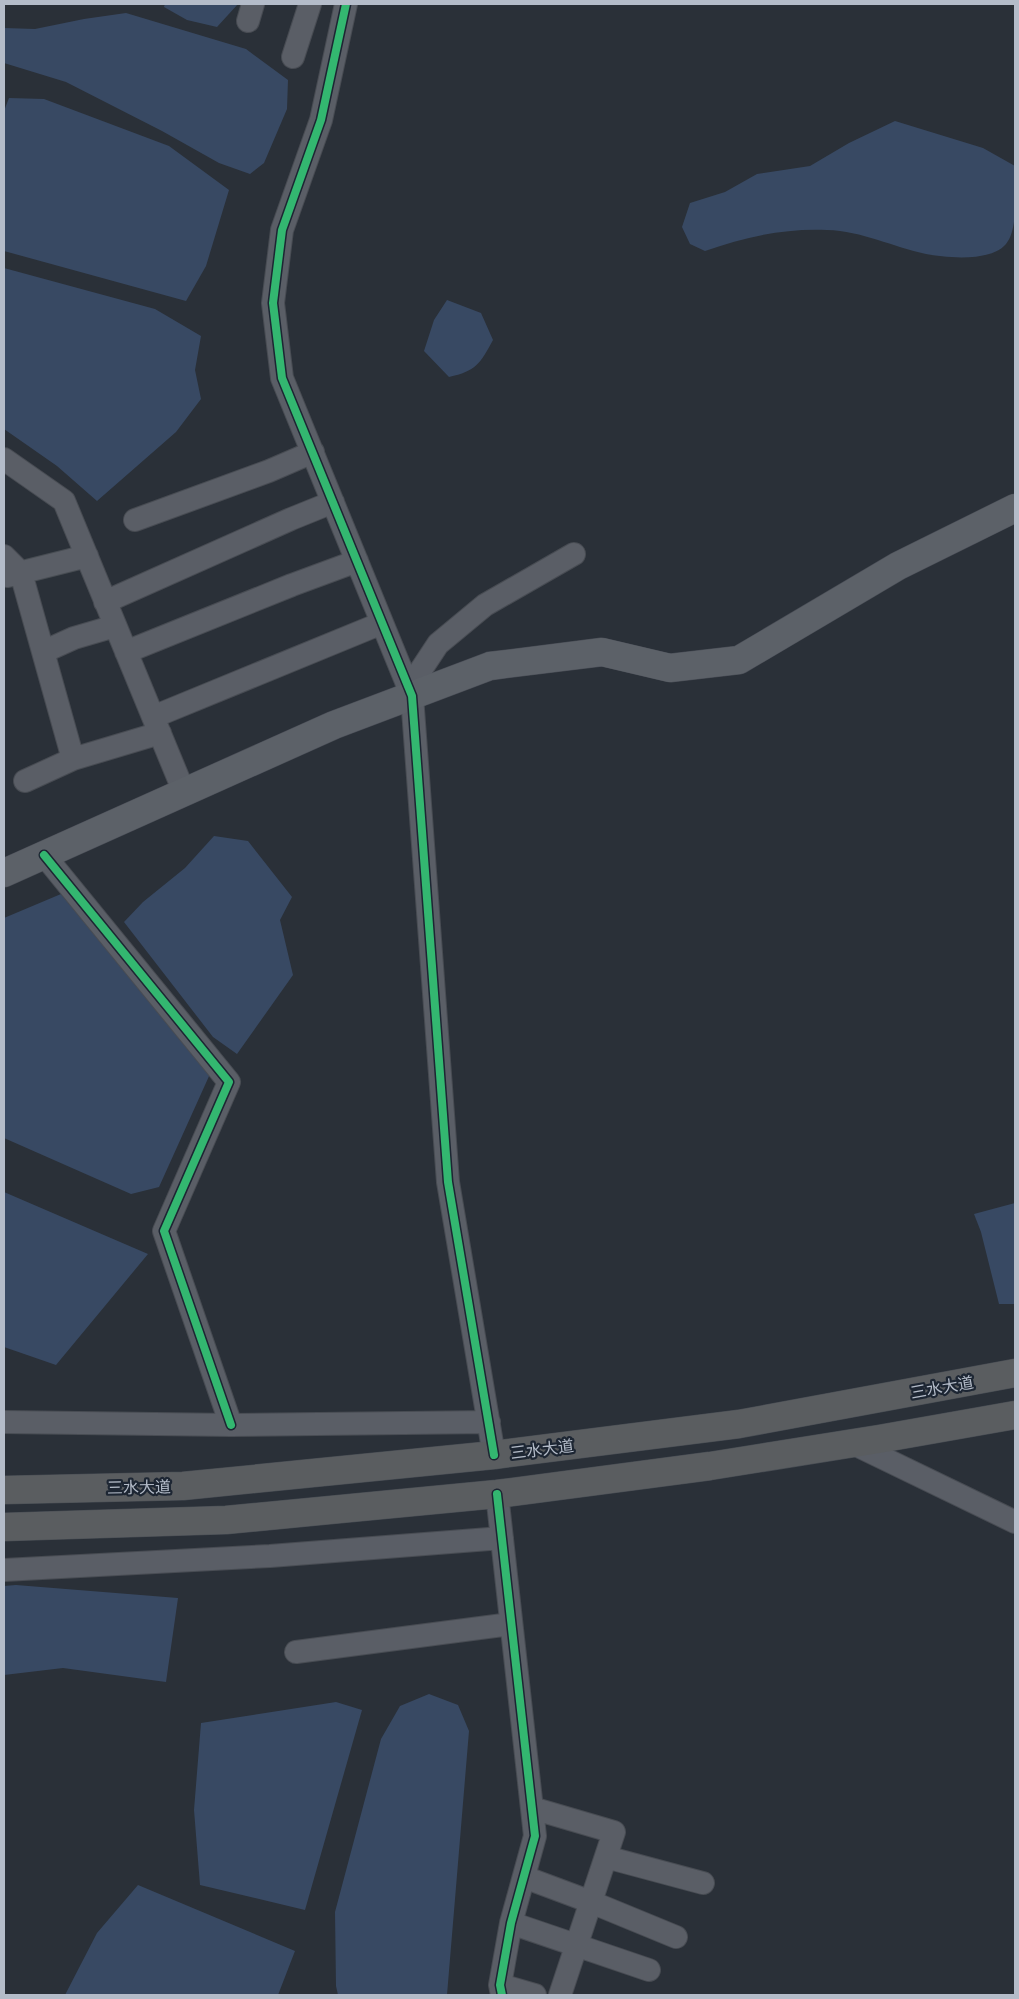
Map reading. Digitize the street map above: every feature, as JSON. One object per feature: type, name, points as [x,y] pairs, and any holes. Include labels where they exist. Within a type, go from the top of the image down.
[{"type":"highway","name":"三水大道","points":[[4,1490],[183,1486],[494,1454],[739,1424],[1015,1373]]},
{"type":"highway","points":[[4,1527],[226,1520],[497,1494],[710,1466],[852,1444],[1015,1415]]},
{"type":"main road","points":[[4,873],[410,692],[490,666],[602,652],[670,668],[739,660],[898,566],[1015,508]]},
{"type":"street","points":[[293,56],[310,4]]},
{"type":"street","points":[[346,4],[321,120],[282,230],[273,303],[282,378],[410,692],[448,1182],[494,1454]]},
{"type":"street","points":[[135,520],[269,471],[313,452]]},
{"type":"street","points":[[4,459],[64,501],[184,792]]},
{"type":"street","points":[[105,602],[333,502]]},
{"type":"street","points":[[410,692],[438,644],[485,605],[574,554]]},
{"type":"street","points":[[4,556],[43,652],[73,759]]},
{"type":"street","points":[[12,575],[87,556]]},
{"type":"street","points":[[126,652],[357,561]]},
{"type":"street","points":[[25,781],[156,725],[382,623]]},
{"type":"street","points":[[43,652],[74,638],[115,626]]},
{"type":"street","points":[[44,855],[229,1082],[164,1231],[232,1425]]},
{"type":"street","points":[[4,1422],[232,1425],[489,1422]]},
{"type":"street","points":[[852,1444],[1015,1522]]},
{"type":"street","points":[[497,1494],[535,1836],[511,1922],[501,1990],[535,1995]]},
{"type":"street","points":[[4,1570],[262,1557],[502,1538]]},
{"type":"street","points":[[296,1652],[512,1624]]},
{"type":"street","points":[[532,1808],[614,1832],[560,1995]]},
{"type":"street","points":[[606,1856],[703,1883]]},
{"type":"street","points":[[524,1877],[676,1937]]},
{"type":"street","points":[[511,1922],[649,1970]]},
{"type":"water","points":[[165,4],[238,4],[217,27],[187,20],[164,7]]},
{"type":"water","points":[[126,13],[246,49],[288,80],[287,109],[264,163],[250,174],[219,163],[162,131],[66,82],[4,63],[4,28],[35,29]]},
{"type":"water","points":[[9,98],[44,99],[169,146],[229,190],[206,266],[186,301],[4,251],[4,111]]},
{"type":"water","points":[[895,121],[983,148],[1015,166],[1015,218],[1010,237],[999,250],[980,256],[945,257],[914,251],[853,233],[827,230],[796,230],[765,234],[705,251],[690,244],[682,227],[690,203],[725,192],[757,174],[810,166],[849,143]]},
{"type":"water","points":[[4,268],[155,309],[201,336],[195,370],[201,399],[176,432],[97,501],[57,466],[4,429]]},
{"type":"water","points":[[447,300],[481,313],[493,340],[476,365],[465,372],[449,377],[424,351],[434,320]]},
{"type":"water","points":[[214,836],[248,841],[292,897],[280,920],[293,975],[237,1054],[213,1037],[124,922],[143,902],[185,868]]},
{"type":"water","points":[[61,894],[210,1074],[159,1187],[131,1194],[4,1138],[4,918]]},
{"type":"water","points":[[4,1192],[148,1254],[56,1365],[4,1347]]},
{"type":"water","points":[[1015,1203],[1015,1304],[999,1304],[981,1232],[974,1214]]},
{"type":"water","points":[[16,1585],[178,1598],[166,1682],[63,1668],[4,1675],[4,1586]]},
{"type":"water","points":[[429,1694],[458,1705],[469,1731],[447,1995],[338,1995],[336,1986],[335,1912],[381,1739],[400,1706]]},
{"type":"water","points":[[336,1702],[362,1710],[305,1910],[200,1885],[194,1810],[201,1723]]},
{"type":"water","points":[[138,1885],[295,1951],[278,1995],[65,1995],[97,1933]]},
{"type":"cycle path","points":[[346,4],[321,120],[282,230],[273,303],[282,378],[412,696],[448,1182],[494,1455]]},
{"type":"cycle path","points":[[44,855],[229,1082],[164,1231],[231,1425]]},
{"type":"cycle path","points":[[497,1494],[535,1836],[511,1923],[500,1985],[502,1995]]}]
